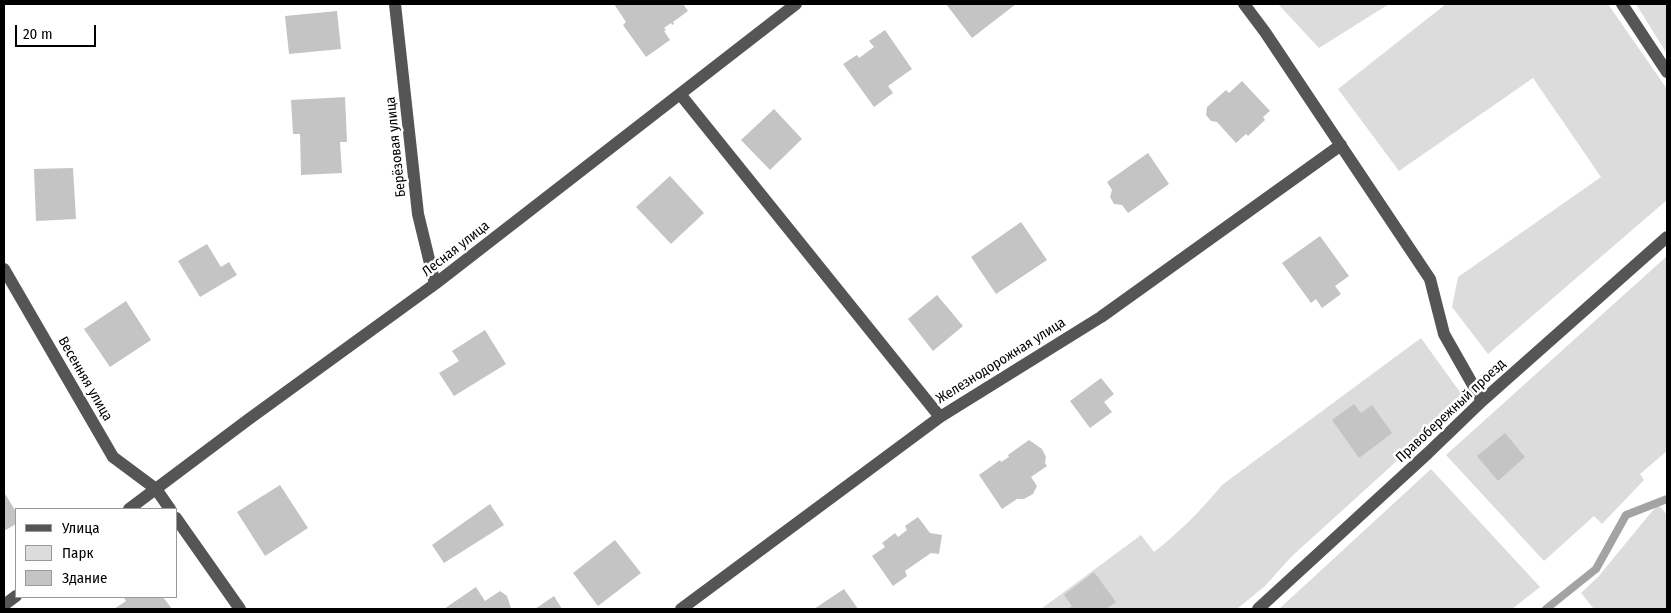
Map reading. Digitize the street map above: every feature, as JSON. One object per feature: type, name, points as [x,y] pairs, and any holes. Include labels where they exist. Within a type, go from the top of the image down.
[{"type":"street","name":"Берёзовая улица","points":[[395,4],[418,214],[435,284]]},
{"type":"street","name":"Лесная улица","points":[[130,508],[435,284],[796,4]]},
{"type":"street","points":[[1244,4],[1265,32],[1430,279],[1444,334],[1482,401]]},
{"type":"street","points":[[1622,4],[1667,72]]},
{"type":"street","points":[[680,94],[940,417]]},
{"type":"street","name":"Железнодорожная улица","points":[[681,609],[940,417],[1101,317],[1341,145]]},
{"type":"street","name":"Правобережный проезд","points":[[1258,609],[1482,401],[1667,237]]},
{"type":"street","name":"Весенняя улица","points":[[4,270],[113,457],[156,489],[169,508]]},
{"type":"street","points":[[178,521],[240,609]]},
{"type":"street","points":[[4,605],[15,597]]},
{"type":"green space","points":[[1278,4],[1389,4],[1319,48]]},
{"type":"green space","points":[[1446,4],[1608,4],[1667,89],[1667,200],[1488,354],[1452,307],[1458,277],[1601,177],[1533,78],[1399,171],[1338,89]]},
{"type":"green space","points":[[1636,4],[1667,4],[1667,54]]},
{"type":"green space","points":[[1667,256],[1667,451],[1640,474],[1644,480],[1602,524],[1594,516],[1544,561],[1446,455]]},
{"type":"green space","points":[[1421,338],[1465,399],[1291,557],[1265,586],[1237,609],[1041,609],[1141,535],[1154,552],[1173,537],[1222,485]]},
{"type":"green space","points":[[1431,469],[1540,587],[1512,609],[1279,609]]},
{"type":"green space","points":[[1658,504],[1667,515],[1667,609],[1594,609],[1581,593],[1598,577]]},
{"type":"building","points":[[614,4],[683,4],[688,11],[673,22],[674,24],[672,25],[671,23],[664,28],[670,40],[646,57],[623,25],[626,22]]},
{"type":"building","points":[[946,4],[1016,4],[972,38]]},
{"type":"building","points":[[337,11],[341,49],[289,54],[285,16]]},
{"type":"building","points":[[885,30],[912,69],[888,86],[893,93],[874,107],[843,64],[857,55],[859,58],[874,47],[869,41]]},
{"type":"building","points":[[1242,81],[1270,111],[1263,117],[1265,120],[1248,136],[1246,134],[1236,143],[1217,122],[1211,121],[1206,115],[1207,107],[1226,90],[1229,93]]},
{"type":"building","points":[[345,97],[347,142],[340,142],[342,173],[301,175],[300,134],[293,134],[291,100]]},
{"type":"building","points":[[774,109],[802,139],[770,170],[741,140]]},
{"type":"building","points":[[1148,153],[1169,184],[1128,213],[1122,205],[1114,204],[1110,197],[1112,190],[1107,182]]},
{"type":"building","points":[[73,168],[76,219],[36,221],[34,169]]},
{"type":"building","points":[[670,176],[704,213],[671,244],[636,207]]},
{"type":"building","points":[[1021,222],[1047,260],[996,294],[971,257]]},
{"type":"building","points":[[1320,236],[1349,276],[1335,286],[1341,294],[1322,308],[1316,299],[1311,303],[1282,263]]},
{"type":"building","points":[[207,244],[221,267],[229,262],[237,275],[200,297],[178,261]]},
{"type":"building","points":[[937,295],[963,326],[933,351],[908,319]]},
{"type":"building","points":[[126,301],[151,340],[110,367],[84,329]]},
{"type":"building","points":[[485,330],[506,364],[454,396],[439,373],[459,361],[452,351]]},
{"type":"building","points":[[1101,378],[1114,394],[1104,402],[1112,412],[1090,428],[1070,401]]},
{"type":"building","points":[[1354,404],[1361,413],[1372,405],[1392,433],[1359,458],[1332,420]]},
{"type":"building","points":[[1505,433],[1525,457],[1498,481],[1477,456]]},
{"type":"building","points":[[1029,440],[1042,449],[1046,457],[1045,463],[1047,466],[1031,477],[1037,486],[1033,494],[1024,499],[1017,499],[1002,509],[979,475],[1000,460],[1001,462],[1009,457],[1008,455]]},
{"type":"building","points":[[280,485],[308,528],[265,556],[237,512]]},
{"type":"building","points":[[4,492],[15,510],[15,525],[4,531]]},
{"type":"building","points":[[490,504],[504,525],[444,563],[432,545]]},
{"type":"building","points":[[918,517],[930,533],[942,535],[939,554],[931,553],[905,571],[907,576],[893,586],[872,556],[885,547],[882,543],[895,533],[898,537],[907,530],[905,526]]},
{"type":"building","points":[[615,540],[641,573],[598,606],[573,573]]},
{"type":"building","points":[[1094,572],[1116,602],[1106,609],[1068,609],[1072,606],[1064,595]]},
{"type":"building","points":[[476,587],[485,601],[500,591],[507,596],[511,608],[444,609]]},
{"type":"building","points":[[844,589],[858,609],[814,609]]},
{"type":"building","points":[[554,596],[562,609],[535,609]]},
{"type":"building","points":[[124,598],[164,598],[172,609],[114,609],[126,601]]},
{"type":"waterway","points":[[1546,609],[1596,569],[1626,515],[1667,499]]}]
